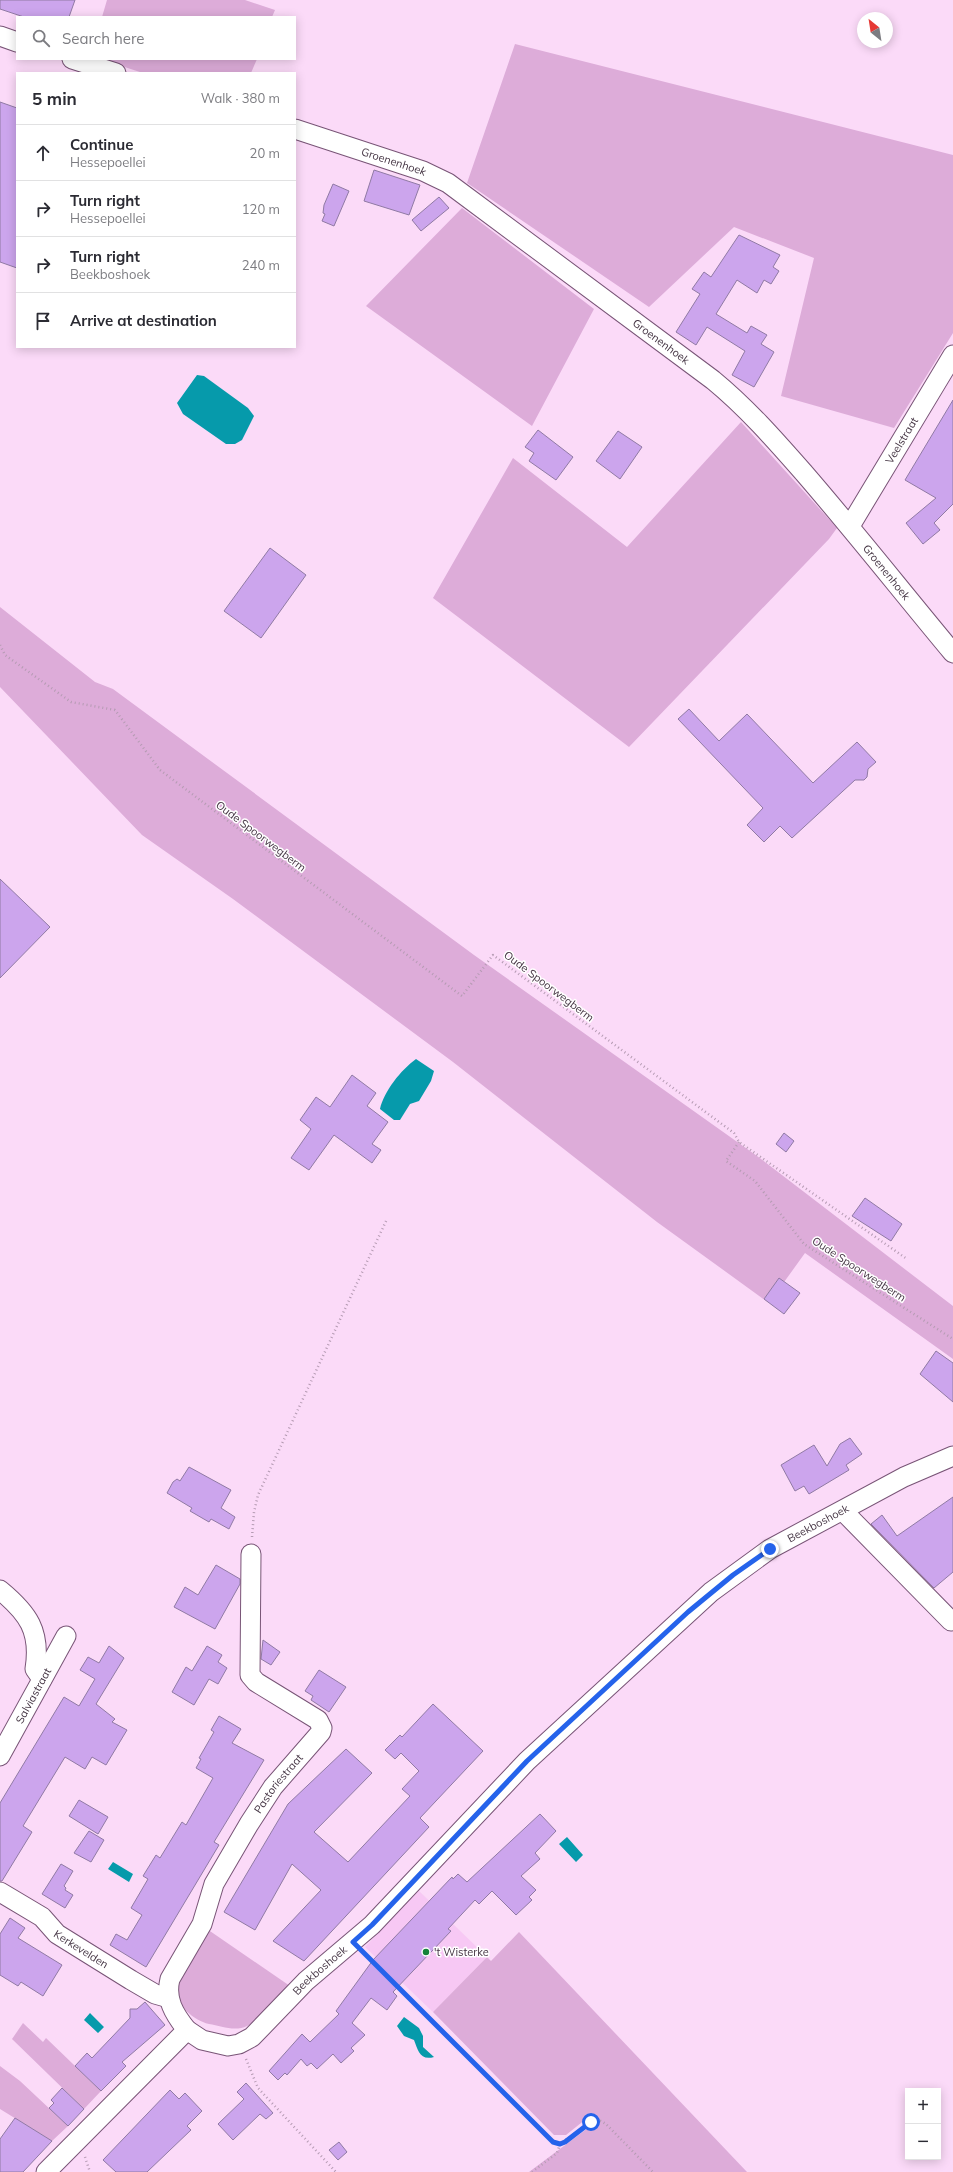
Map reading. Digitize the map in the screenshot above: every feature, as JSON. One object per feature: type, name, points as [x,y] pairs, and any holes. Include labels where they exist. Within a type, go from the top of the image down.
[{"type":"street","points":[[0,36],[16,42]]},
{"type":"street","points":[[75,60],[113,72]]},
{"type":"street","name":"Groenenhoek","points":[[296,129],[423,171],[448,183],[738,400],[850,526],[884,570],[953,653]]},
{"type":"street","name":"Veelstraat","points":[[850,526],[953,355]]},
{"type":"street","name":"Beekboshoek","points":[[239,2044],[262,2028],[306,1981],[372,1925],[527,1761],[688,1612],[733,1575],[770,1549],[904,1477],[953,1456]]},
{"type":"street","points":[[843,1511],[952,1621]]},
{"type":"street","name":"Pastoriestraat","points":[[187,2030],[179,2020],[169,1998],[168,1989],[170,1979],[202,1924],[214,1884],[249,1824],[273,1787],[321,1732],[322,1728],[318,1720],[256,1682],[250,1675],[251,1554]]},
{"type":"street","points":[[0,1590],[17,1603],[30,1621],[37,1646],[35,1669],[42,1679]]},
{"type":"street","name":"Salviastraat","points":[[0,1756],[66,1636]]},
{"type":"street","name":"Kerkevelden","points":[[0,1892],[42,1917],[57,1934],[155,1994],[169,1998]]},
{"type":"street","points":[[46,2172],[187,2030],[202,2040],[214,2045],[228,2046],[239,2044]]},
{"type":"path","name":"Oude Spoorwegberm","points":[[0,645],[5,655],[71,702],[115,710],[160,770],[462,996],[493,955],[734,1133],[739,1142],[726,1162],[754,1182],[804,1244],[953,1339]]},
{"type":"path","points":[[739,1142],[907,1259]]},
{"type":"path","points":[[251,1554],[254,1512],[258,1495],[387,1219]]},
{"type":"path","points":[[353,1942],[553,2142],[560,2144]]},
{"type":"path","points":[[239,2044],[258,2088],[336,2172]]},
{"type":"path","points":[[532,2172],[557,2153],[560,2144],[591,2122],[602,2121],[653,2172]]},
{"type":"shaded area","points":[[107,0],[245,0],[275,10],[272,16],[102,16]]},
{"type":"shaded area","points":[[515,44],[953,155],[953,333],[894,428],[781,396],[814,258],[734,227],[649,307],[467,183]]},
{"type":"shaded area","points":[[103,60],[257,60],[251,72],[140,72]]},
{"type":"shaded area","points":[[462,208],[594,309],[532,426],[366,306]]},
{"type":"shaded area","points":[[741,422],[837,528],[829,539],[629,747],[433,598],[513,458],[627,547]]},
{"type":"shaded area","points":[[0,607],[95,682],[113,689],[474,955],[757,1156],[953,1306],[953,1359],[805,1253],[769,1303],[657,1222],[453,1062],[233,899],[142,835],[0,687]]},
{"type":"shaded area","name":"'t Wisterke","points":[[419,1891],[487,1957],[433,2012],[365,1947]]},
{"type":"shaded area","points":[[207,1929],[290,1986],[252,2023],[242,2028],[233,2029],[223,2027],[209,2024],[195,2018],[184,2008],[177,1994],[179,1979],[188,1960]]},
{"type":"shaded area","points":[[519,1932],[747,2172],[529,2172],[592,2125],[586,2119],[566,2135],[554,2135],[433,2012],[487,1957],[491,1961]]},
{"type":"shaded area","points":[[23,2023],[43,2042],[46,2038],[101,2091],[84,2109],[12,2039]]},
{"type":"shaded area","points":[[0,2066],[20,2081],[68,2126],[52,2141],[0,2109]]},
{"type":"water","points":[[197,375],[204,376],[248,408],[254,416],[242,440],[235,444],[226,444],[183,414],[177,403]]},
{"type":"water","points":[[416,1059],[434,1071],[431,1081],[419,1101],[410,1104],[400,1120],[394,1120],[380,1109],[382,1102],[394,1081]]},
{"type":"water","points":[[567,1837],[583,1855],[576,1862],[559,1844]]},
{"type":"water","points":[[113,1862],[133,1874],[129,1882],[108,1869]]},
{"type":"water","points":[[90,2013],[104,2027],[98,2033],[84,2020]]},
{"type":"water","points":[[404,2017],[419,2028],[423,2036],[423,2047],[434,2057],[429,2058],[420,2054],[414,2040],[404,2036],[397,2026]]},
{"type":"building","points":[[0,0],[75,0],[69,16],[21,16],[0,9]]},
{"type":"building","points":[[0,102],[16,108],[16,268],[0,262]]},
{"type":"building","points":[[374,170],[420,185],[409,215],[364,201]]},
{"type":"building","points":[[333,184],[349,191],[334,226],[322,221],[325,214],[323,213],[324,205]]},
{"type":"building","points":[[439,197],[449,208],[421,231],[412,220]]},
{"type":"building","points":[[739,235],[780,255],[773,267],[779,271],[771,284],[764,280],[757,293],[737,280],[716,314],[747,333],[751,326],[767,335],[761,344],[774,352],[754,387],[732,375],[745,351],[707,327],[696,345],[676,332],[700,294],[692,289],[704,272],[711,277]]},
{"type":"building","points":[[953,400],[953,504],[934,523],[940,530],[923,544],[906,523],[936,498],[905,480]]},
{"type":"building","points":[[538,430],[573,457],[556,480],[529,461],[534,453],[525,447]]},
{"type":"building","points":[[618,431],[642,447],[620,479],[596,461]]},
{"type":"building","points":[[270,548],[306,575],[261,638],[224,611]]},
{"type":"building","points":[[689,709],[719,741],[747,714],[813,783],[857,742],[876,762],[868,769],[867,777],[864,780],[855,780],[792,838],[780,826],[764,842],[747,825],[763,808],[678,719]]},
{"type":"building","points":[[0,879],[50,927],[0,978]]},
{"type":"building","points":[[352,1075],[376,1093],[367,1106],[388,1122],[372,1144],[381,1150],[372,1163],[334,1135],[309,1170],[291,1158],[311,1129],[300,1120],[316,1097],[330,1107]]},
{"type":"building","points":[[784,1133],[794,1141],[786,1152],[776,1144]]},
{"type":"building","points":[[865,1198],[902,1224],[891,1241],[852,1216]]},
{"type":"building","points":[[779,1278],[800,1293],[784,1314],[764,1299]]},
{"type":"building","points":[[936,1351],[953,1363],[953,1402],[920,1374]]},
{"type":"building","points":[[850,1438],[862,1454],[846,1465],[849,1470],[809,1494],[804,1486],[795,1491],[781,1465],[814,1445],[827,1466],[840,1444]]},
{"type":"building","points":[[189,1467],[231,1490],[221,1508],[235,1517],[229,1529],[211,1519],[209,1522],[190,1511],[192,1508],[167,1493],[173,1482],[177,1479],[180,1481]]},
{"type":"building","points":[[953,1497],[953,1572],[934,1588],[871,1524],[882,1515],[897,1536]]},
{"type":"building","points":[[216,1565],[240,1579],[240,1584],[215,1629],[174,1607],[185,1587],[198,1595]]},
{"type":"building","points":[[263,1640],[280,1652],[271,1665],[261,1659]]},
{"type":"building","points":[[109,1646],[124,1658],[96,1704],[115,1719],[112,1722],[127,1730],[106,1765],[92,1757],[85,1769],[65,1757],[23,1826],[32,1832],[2,1881],[0,1881],[0,1803],[64,1697],[79,1706],[95,1679],[80,1670],[88,1657],[99,1663]]},
{"type":"building","points":[[207,1646],[222,1655],[218,1662],[227,1668],[218,1684],[209,1679],[194,1705],[172,1692],[186,1667],[192,1671]]},
{"type":"building","points":[[319,1670],[346,1687],[329,1712],[311,1700],[313,1696],[305,1691]]},
{"type":"building","points":[[433,1704],[483,1751],[420,1818],[429,1827],[304,1961],[273,1941],[321,1890],[292,1864],[255,1930],[224,1912],[288,1804],[346,1749],[372,1773],[314,1832],[348,1862],[410,1796],[402,1789],[419,1771],[401,1753],[395,1759],[385,1750],[400,1735],[402,1737]]},
{"type":"building","points":[[219,1716],[241,1729],[232,1743],[264,1760],[214,1842],[219,1845],[146,1967],[110,1945],[116,1934],[127,1940],[142,1915],[131,1908],[148,1879],[143,1876],[156,1855],[160,1858],[182,1822],[186,1825],[213,1778],[196,1768],[201,1759],[199,1758],[214,1732],[211,1730]]},
{"type":"building","points":[[79,1800],[108,1817],[98,1834],[69,1816]]},
{"type":"building","points":[[540,1814],[556,1831],[535,1853],[540,1859],[521,1876],[536,1890],[529,1897],[532,1900],[516,1915],[492,1891],[479,1904],[475,1900],[448,1929],[451,1931],[393,1992],[397,1996],[387,2010],[371,1998],[352,2023],[365,2035],[351,2048],[354,2051],[341,2063],[333,2054],[317,2069],[311,2063],[307,2066],[301,2059],[287,2075],[285,2073],[278,2080],[269,2071],[302,2034],[310,2042],[339,2014],[336,2011],[373,1960],[452,1877],[453,1879],[458,1874],[467,1882]]},
{"type":"building","points":[[89,1831],[104,1840],[91,1862],[74,1853]]},
{"type":"building","points":[[61,1864],[73,1871],[64,1886],[66,1888],[65,1890],[73,1895],[65,1908],[42,1894]]},
{"type":"building","points":[[10,1918],[25,1928],[18,1938],[62,1965],[43,1996],[21,1982],[18,1986],[0,1975],[0,1934]]},
{"type":"building","points":[[145,2002],[165,2025],[122,2062],[126,2066],[101,2091],[75,2066],[87,2053],[92,2058],[130,2018],[130,2009],[137,2009]]},
{"type":"building","points":[[246,2083],[273,2113],[266,2119],[260,2114],[233,2140],[218,2124],[244,2099],[237,2092]]},
{"type":"building","points":[[62,2088],[84,2109],[68,2126],[49,2108],[54,2103],[51,2100]]},
{"type":"building","points":[[170,2090],[179,2099],[185,2093],[202,2111],[187,2126],[191,2130],[147,2172],[116,2172],[103,2160]]},
{"type":"building","points":[[15,2118],[52,2141],[23,2172],[0,2172],[0,2139]]},
{"type":"building","points":[[339,2142],[347,2152],[338,2160],[329,2150]]},
{"type":"place","name":"'t Wisterke","points":[[426,1952]]},
{"type":"route","points":[[591,2122],[565,2142],[560,2144],[553,2142],[353,1942],[372,1925],[527,1761],[688,1612],[733,1575],[770,1549]]}]
